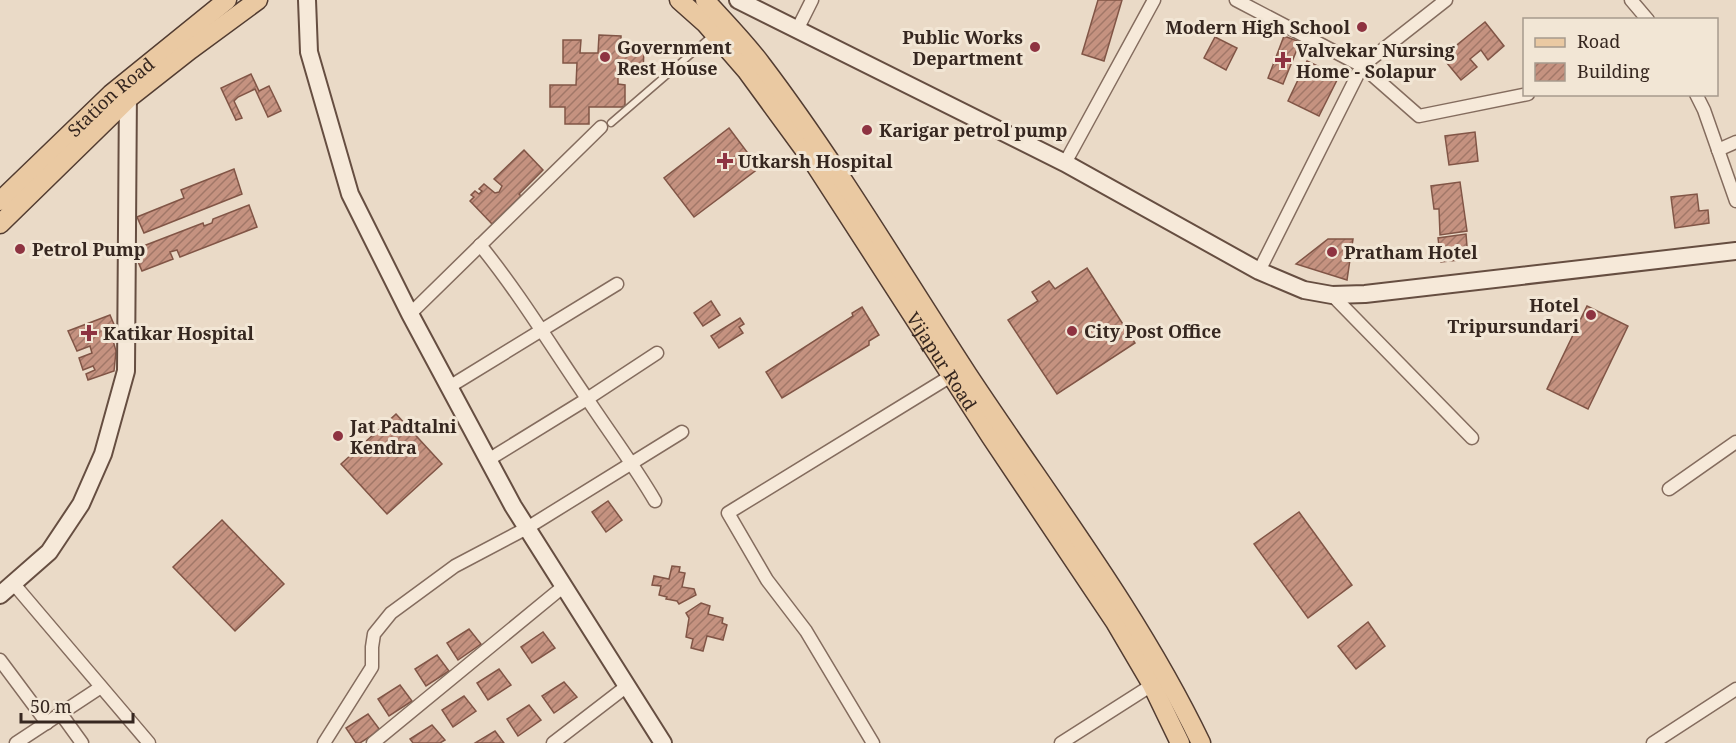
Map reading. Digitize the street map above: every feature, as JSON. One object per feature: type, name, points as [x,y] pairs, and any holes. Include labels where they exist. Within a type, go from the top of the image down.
[{"type":"main road","name":"Station Road","points":[[0,201],[43,158],[128,89],[227,0]]},
{"type":"main road","points":[[0,224],[128,89],[190,50],[258,0]]},
{"type":"main road","points":[[307,0],[309,52],[350,194],[410,314],[488,460],[527,528],[663,743]]},
{"type":"main road","name":"Vijapur Road","points":[[679,0],[715,34],[746,70],[814,163],[951,376],[1075,562],[1152,685],[1180,743]]},
{"type":"main road","name":"Vijapur Road","points":[[705,0],[760,63],[825,153],[969,376],[1107,581],[1180,700],[1201,743]]},
{"type":"main road","points":[[738,0],[1065,163],[1258,271],[1304,290],[1332,295],[1365,294],[1736,251]]},
{"type":"main road","points":[[0,595],[49,552],[81,504],[103,453],[126,371],[128,89]]},
{"type":"street","points":[[796,30],[812,0]]},
{"type":"street","points":[[1065,163],[1155,0]]},
{"type":"street","points":[[1236,0],[1362,66],[1419,116],[1523,95]]},
{"type":"street","points":[[1258,271],[1362,66],[1446,0]]},
{"type":"street","points":[[1631,0],[1646,18]]},
{"type":"street","points":[[1697,96],[1736,201]]},
{"type":"street","points":[[410,314],[606,125]]},
{"type":"street","points":[[1718,150],[1736,142]]},
{"type":"street","points":[[480,245],[506,278],[632,463],[655,501]]},
{"type":"street","points":[[449,387],[617,284]]},
{"type":"street","points":[[1332,295],[1472,438]]},
{"type":"street","points":[[488,460],[657,353]]},
{"type":"street","points":[[873,743],[806,631],[767,580],[728,513],[951,376]]},
{"type":"street","points":[[324,743],[372,667],[374,634],[391,613],[455,566],[527,528],[682,432]]},
{"type":"street","points":[[1669,489],[1736,442]]},
{"type":"street","points":[[13,583],[149,743]]},
{"type":"street","points":[[373,743],[564,586]]},
{"type":"street","points":[[0,660],[47,723]]},
{"type":"street","points":[[1061,743],[1152,685]]},
{"type":"street","points":[[553,743],[627,686]]},
{"type":"street","points":[[16,743],[101,687]]},
{"type":"street","points":[[1653,743],[1736,689]]},
{"type":"street","points":[[61,714],[82,743]]},
{"type":"lane","points":[[606,125],[715,34]]},
{"type":"building","points":[[1098,0],[1122,0],[1104,61],[1082,54]]},
{"type":"building","points":[[1485,22],[1504,46],[1488,60],[1481,50],[1470,59],[1477,67],[1461,80],[1442,57]]},
{"type":"building","points":[[599,35],[621,36],[621,48],[644,48],[643,74],[618,74],[618,84],[625,85],[625,107],[589,107],[589,124],[565,124],[565,107],[550,107],[550,85],[576,85],[577,63],[563,63],[563,40],[581,40],[580,53],[598,53]]},
{"type":"building","points":[[1284,36],[1300,42],[1283,84],[1268,78]]},
{"type":"building","points":[[1215,37],[1237,48],[1226,70],[1204,58]]},
{"type":"building","points":[[1307,61],[1339,76],[1319,116],[1288,101]]},
{"type":"building","points":[[251,74],[259,91],[269,86],[281,111],[268,117],[255,89],[234,101],[242,118],[236,120],[221,88]]},
{"type":"building","points":[[729,128],[759,168],[694,217],[664,178]]},
{"type":"building","points":[[1475,132],[1478,161],[1449,165],[1445,136]]},
{"type":"building","points":[[524,150],[543,170],[519,194],[521,196],[492,224],[470,201],[474,197],[471,195],[475,191],[479,194],[482,191],[479,189],[484,184],[495,193],[499,192],[502,186],[494,179]]},
{"type":"building","points":[[234,169],[242,194],[144,233],[137,217],[184,198],[181,190]]},
{"type":"building","points":[[1460,182],[1467,231],[1440,235],[1439,209],[1434,209],[1431,186]]},
{"type":"building","points":[[1697,194],[1699,211],[1708,210],[1709,223],[1675,228],[1671,197]]},
{"type":"building","points":[[249,205],[257,227],[180,257],[177,250],[170,252],[173,259],[142,271],[133,250],[203,223],[204,226],[212,223],[213,219]]},
{"type":"building","points":[[1466,234],[1468,259],[1441,262],[1438,238]]},
{"type":"building","name":"Pratham Hotel","points":[[1328,239],[1353,239],[1347,280],[1296,264]]},
{"type":"building","name":"City Post Office","points":[[1087,268],[1135,343],[1057,394],[1008,320],[1038,301],[1032,292],[1049,281],[1055,289]]},
{"type":"building","points":[[711,301],[720,315],[703,326],[694,313]]},
{"type":"building","points":[[1587,306],[1628,326],[1588,409],[1547,389]]},
{"type":"building","points":[[862,307],[879,335],[869,341],[869,345],[782,398],[766,372],[853,316],[852,313]]},
{"type":"building","points":[[110,315],[118,334],[112,337],[116,351],[114,371],[88,380],[86,374],[95,370],[93,366],[83,370],[79,358],[92,353],[90,346],[77,351],[68,331]]},
{"type":"building","points":[[740,318],[744,324],[739,327],[743,333],[719,348],[711,336]]},
{"type":"building","points":[[396,414],[442,464],[387,514],[341,464]]},
{"type":"building","points":[[608,501],[622,520],[606,532],[592,512]]},
{"type":"building","points":[[1299,512],[1352,585],[1308,618],[1254,544]]},
{"type":"building","points":[[222,520],[284,584],[235,631],[173,567]]},
{"type":"building","points":[[672,566],[680,567],[679,572],[685,573],[682,587],[694,589],[696,595],[679,604],[677,601],[659,595],[661,586],[652,585],[654,576],[669,579]]},
{"type":"building","points":[[701,603],[710,606],[708,614],[723,618],[722,623],[727,625],[723,640],[707,636],[703,651],[691,648],[693,639],[686,637],[689,618],[686,613]]},
{"type":"building","points":[[1368,622],[1385,646],[1356,669],[1338,646]]},
{"type":"building","points":[[469,629],[481,644],[458,660],[447,643]]},
{"type":"building","points":[[543,632],[555,648],[532,663],[521,647]]},
{"type":"building","points":[[437,655],[449,671],[426,686],[415,669]]},
{"type":"building","points":[[499,669],[511,685],[488,700],[477,683]]},
{"type":"building","points":[[564,682],[577,697],[554,713],[542,696]]},
{"type":"building","points":[[400,685],[412,701],[389,716],[378,699]]},
{"type":"building","points":[[464,696],[476,711],[453,727],[442,710]]},
{"type":"building","points":[[529,705],[541,720],[518,736],[507,719]]},
{"type":"building","points":[[368,714],[380,730],[360,743],[356,743],[346,728]]},
{"type":"building","points":[[432,725],[445,740],[440,743],[413,743],[410,739]]},
{"type":"building","points":[[495,731],[504,743],[475,743]]},
{"type":"place","name":"Modern High School","points":[[1362,27]]},
{"type":"place","name":"Public Works Department","points":[[1035,47]]},
{"type":"place","name":"Government Rest House","points":[[605,57]]},
{"type":"place","name":"Valvekar Nursing Home - Solapur","points":[[1283,60]]},
{"type":"place","name":"Karigar petrol pump","points":[[867,130]]},
{"type":"place","name":"Utkarsh Hospital","points":[[725,161]]},
{"type":"place","name":"Petrol Pump","points":[[20,249]]},
{"type":"place","name":"Pratham Hotel","points":[[1332,252]]},
{"type":"place","name":"Hotel Tripursundari","points":[[1591,315]]},
{"type":"place","name":"City Post Office","points":[[1072,331]]},
{"type":"place","name":"Katikar Hospital","points":[[89,333]]},
{"type":"place","name":"Jat Padtalni Kendra","points":[[338,436]]}]
